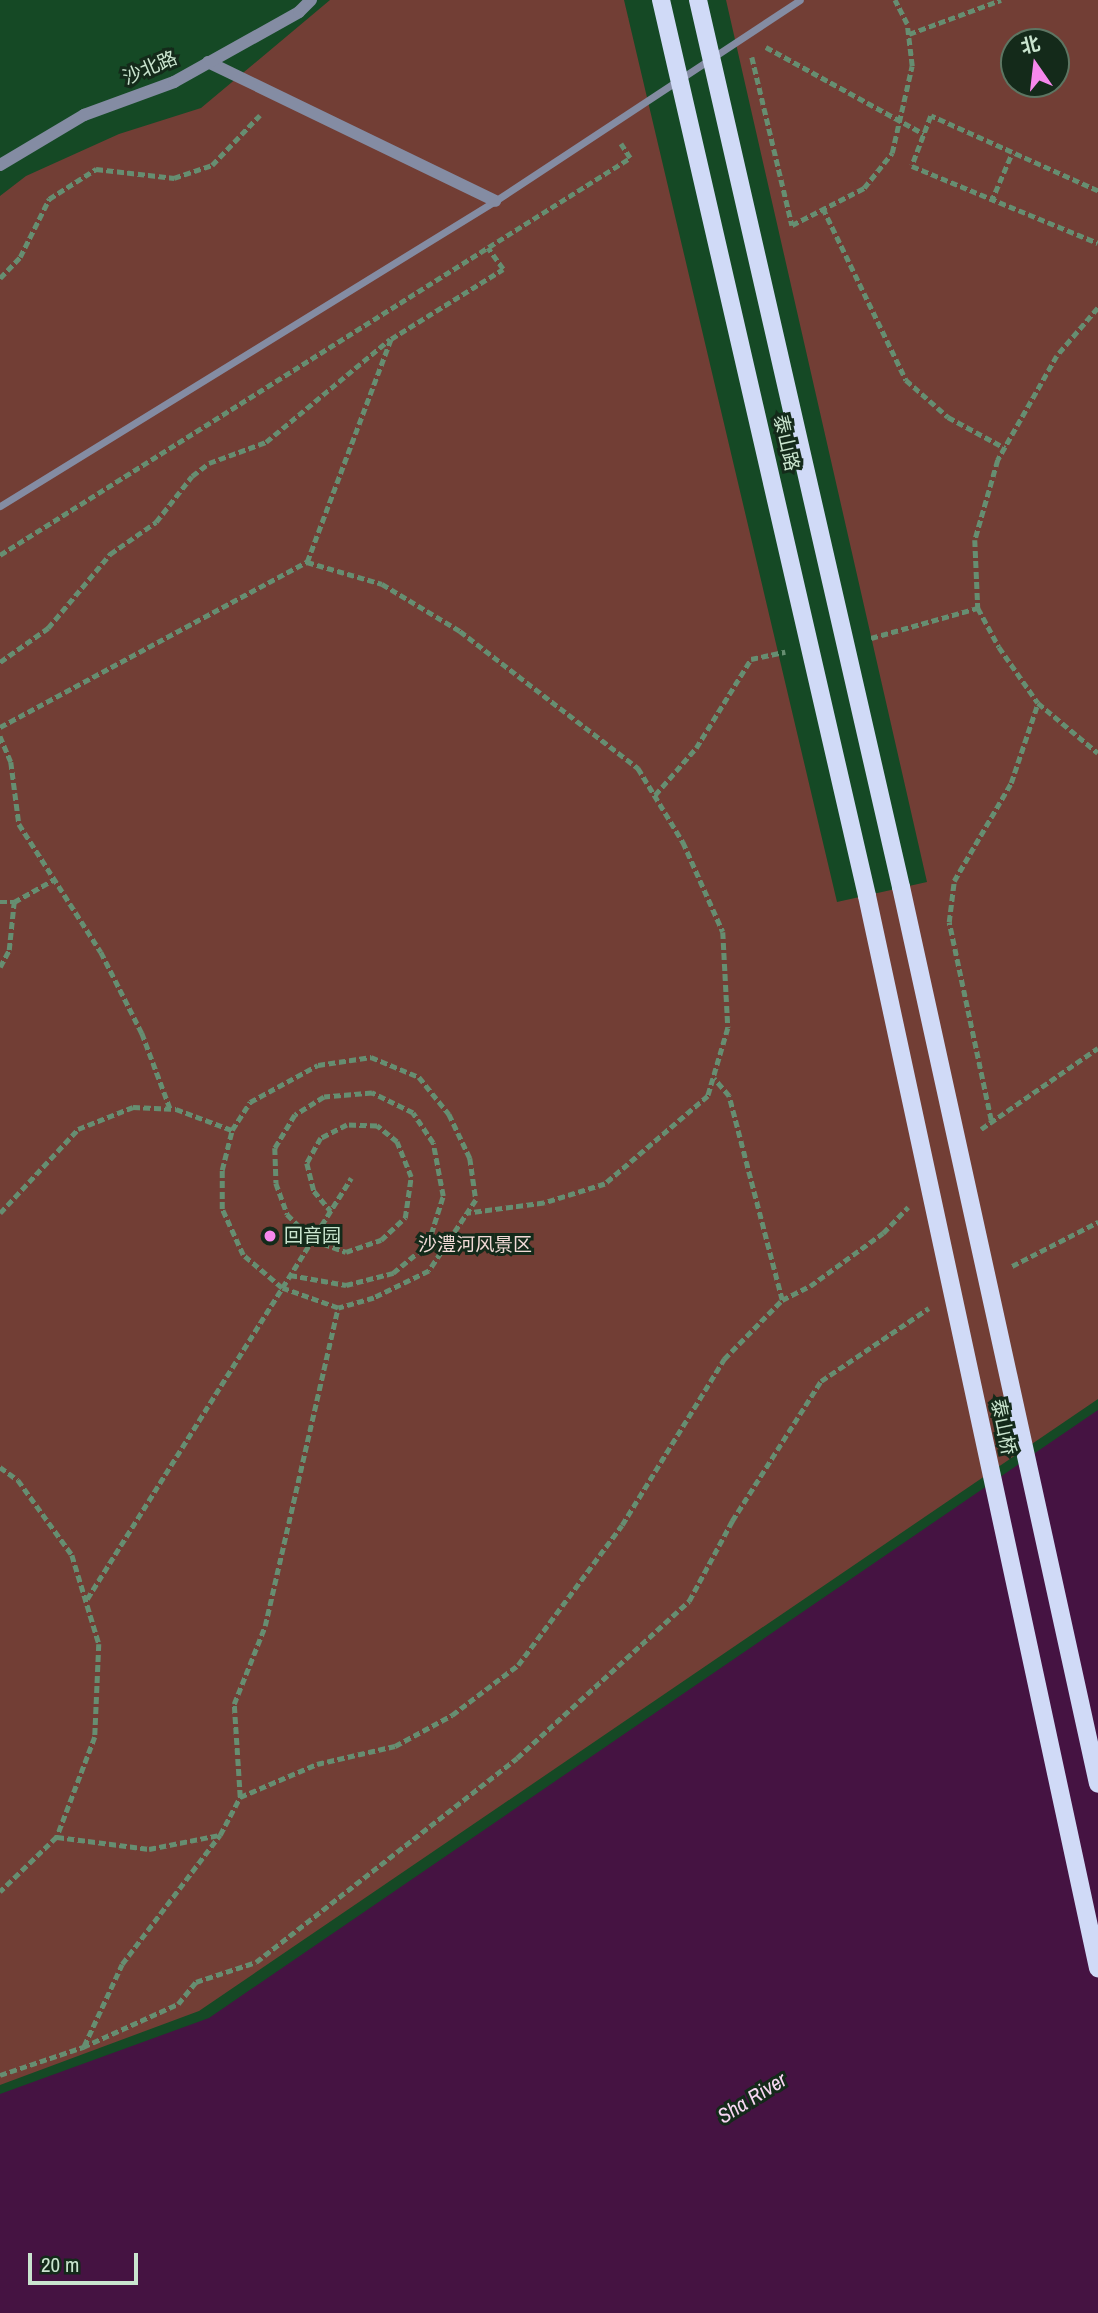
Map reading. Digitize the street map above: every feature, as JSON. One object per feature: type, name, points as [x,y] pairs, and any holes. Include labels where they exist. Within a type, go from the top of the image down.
[{"type":"main road","name":"泰山路","points":[[661,0],[867,896]]},
{"type":"main road","name":"泰山路","points":[[698,0],[901,887]]},
{"type":"main road","name":"泰山桥","points":[[901,887],[1098,1784]]},
{"type":"main road","name":"泰山桥","points":[[867,896],[1098,1968]]},
{"type":"street","name":"沙北路","points":[[0,165],[84,116],[174,82],[299,12],[311,0]]},
{"type":"street","points":[[0,506],[495,201],[800,0]]},
{"type":"street","points":[[208,62],[495,201]]},
{"type":"path","points":[[747,36],[792,225],[864,188],[891,153],[902,122],[912,66],[909,34],[895,0]]},
{"type":"path","points":[[909,34],[1001,0]]},
{"type":"path","points":[[747,36],[924,134]]},
{"type":"path","points":[[0,278],[20,257],[49,199],[96,169],[174,178],[212,166],[276,95]]},
{"type":"path","points":[[1098,191],[931,116],[912,166],[991,202],[1098,243]]},
{"type":"path","points":[[0,555],[630,158],[608,127]]},
{"type":"path","points":[[991,202],[1012,153]]},
{"type":"path","points":[[823,208],[906,380],[948,417],[1005,448]]},
{"type":"path","points":[[0,662],[48,628],[110,554],[156,522],[192,476],[209,463],[266,442],[391,339],[503,269],[488,248]]},
{"type":"path","points":[[1098,308],[1057,356],[1005,448],[975,540],[978,608],[1038,703],[1098,753]]},
{"type":"path","points":[[0,727],[307,562],[391,339]]},
{"type":"path","points":[[307,562],[382,583],[460,631],[638,768],[683,842],[723,932],[728,1028],[708,1096],[605,1184],[544,1203],[469,1213]]},
{"type":"path","points":[[893,632],[978,608]]},
{"type":"path","points":[[655,795],[696,748],[751,659]]},
{"type":"path","points":[[990,1119],[949,922],[954,881],[1011,783],[1038,703]]},
{"type":"path","points":[[0,736],[11,762],[19,824],[107,963],[142,1033],[170,1108]]},
{"type":"path","points":[[0,902],[14,902],[53,880]]},
{"type":"path","points":[[0,967],[9,950],[14,902]]},
{"type":"path","points":[[371,1058],[419,1077],[449,1114],[470,1158],[475,1200],[429,1271],[374,1298],[338,1308],[282,1288],[243,1255],[222,1209],[222,1170],[232,1130],[250,1102],[280,1083],[318,1065],[371,1058]]},
{"type":"path","points":[[240,1797],[317,1764],[395,1746],[452,1715],[518,1665],[622,1525],[724,1359],[782,1300],[729,1096],[713,1079]]},
{"type":"path","points":[[290,1275],[346,1284],[358,1282],[393,1273],[428,1244],[443,1196],[433,1143],[413,1113],[372,1093],[324,1097],[295,1115],[275,1148],[276,1183],[287,1214],[313,1240],[346,1252],[381,1240],[405,1218],[411,1177],[397,1142],[377,1126],[347,1125],[321,1138],[307,1163],[314,1191],[331,1212]]},
{"type":"path","points":[[0,1213],[78,1129],[133,1107],[170,1108],[232,1130]]},
{"type":"path","points":[[88,1599],[351,1178]]},
{"type":"path","points":[[1006,1269],[1098,1222]]},
{"type":"path","points":[[0,2074],[83,2046],[178,2004],[196,1982],[256,1962],[517,1758],[689,1601],[732,1521],[821,1381],[931,1307]]},
{"type":"path","points":[[83,2046],[122,1964],[220,1835],[240,1797],[233,1704],[265,1626],[338,1308]]},
{"type":"path","points":[[0,1467],[18,1480],[72,1555],[88,1599],[99,1644],[95,1737],[57,1837],[0,1892]]},
{"type":"path","points":[[57,1837],[149,1849],[220,1835]]},
{"type":"green space","name":"沙澧河风景区","points":[[330,0],[624,0],[837,902],[927,882],[726,0],[1098,0],[1098,1399],[199,2011],[0,2085],[0,196],[26,176],[119,134],[201,108]]},
{"type":"water","name":"Sha River","points":[[1098,1410],[1098,2313],[0,2313],[0,2094],[209,2018]]},
{"type":"place","name":"回音园","points":[[270,1236]]}]
